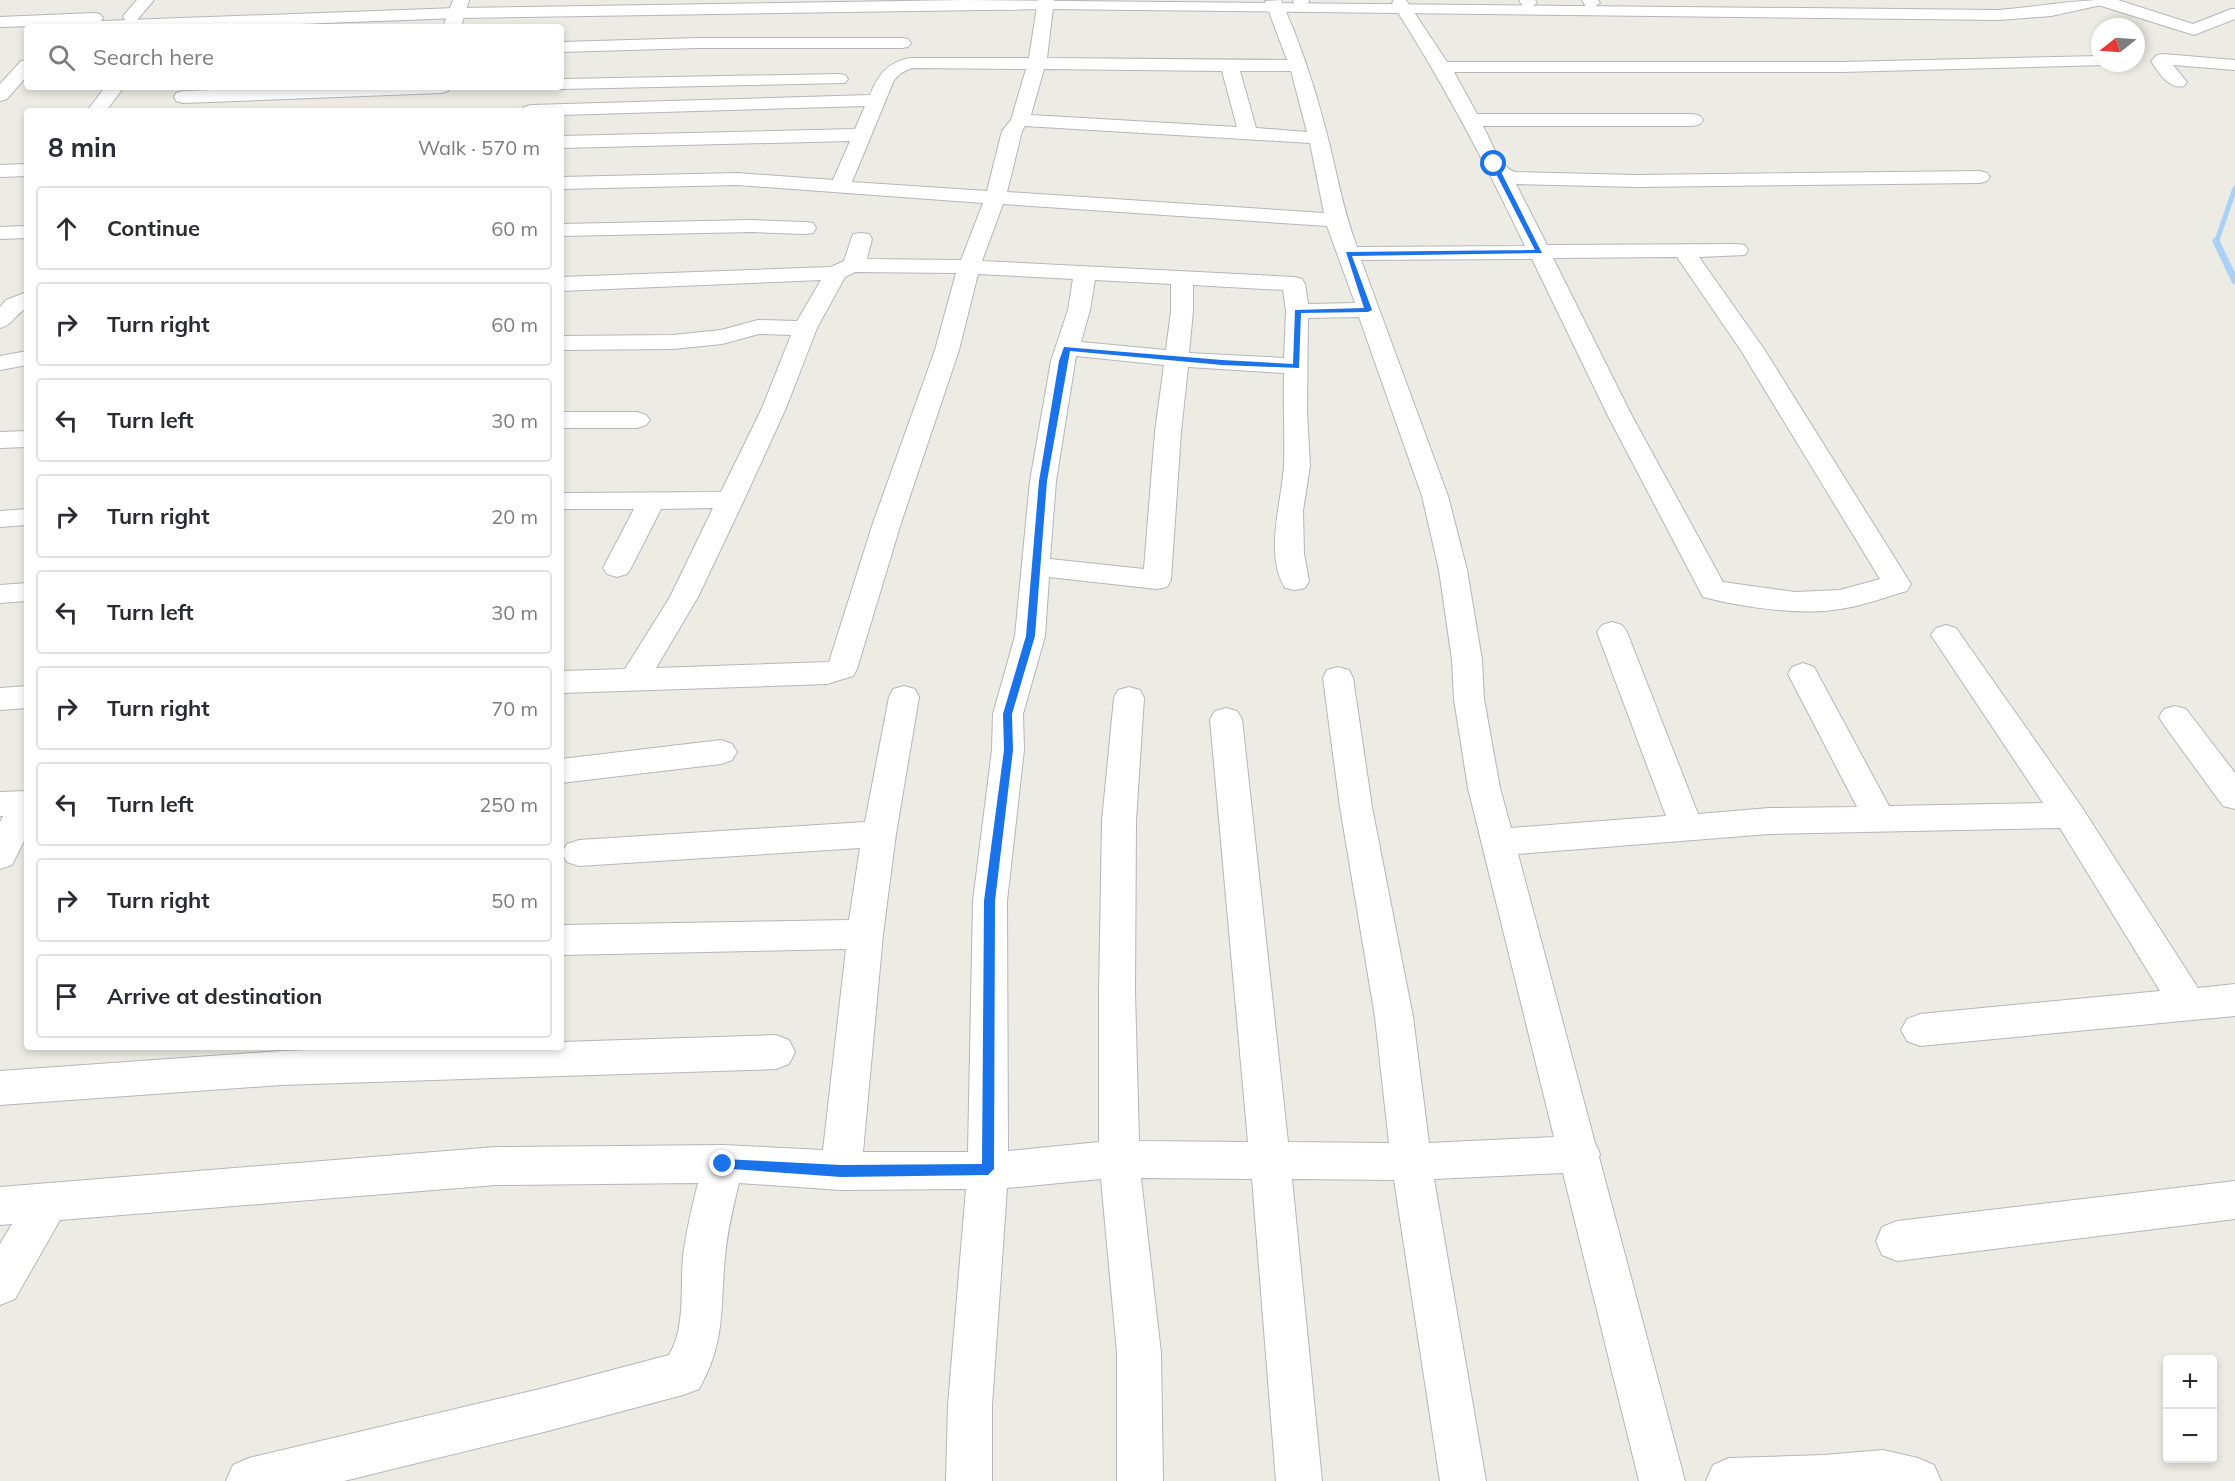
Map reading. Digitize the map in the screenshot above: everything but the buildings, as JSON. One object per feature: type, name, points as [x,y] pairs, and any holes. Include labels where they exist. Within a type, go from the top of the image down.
[{"type":"street","points":[[131,16],[146,0]]},
{"type":"street","points":[[144,24],[457,11],[623,0]]},
{"type":"street","points":[[1232,0],[1402,6],[1999,15],[2050,11],[2101,0],[2194,30]]},
{"type":"street","points":[[0,22],[131,16],[1046,2],[1288,2],[1402,6],[1591,2],[1988,8],[2038,0]]},
{"type":"street","points":[[564,682],[827,673],[842,669],[887,523],[948,350],[969,267],[995,198],[1012,131],[1020,120],[1037,63],[1046,2]]},
{"type":"street","points":[[1288,2],[1298,66],[1318,138],[1336,220],[1435,496],[1451,559],[1463,632],[1469,699],[1498,842],[1580,1154],[1662,1481]]},
{"type":"street","points":[[1402,6],[1442,67],[1501,174],[1620,416],[1713,590],[1795,602],[1840,600],[1897,584],[1752,350],[1684,251]]},
{"type":"street","points":[[2178,82],[2157,61],[2152,50],[2235,14]]},
{"type":"street","points":[[0,29],[24,29]]},
{"type":"street","points":[[564,47],[698,43],[902,43]]},
{"type":"street","points":[[1442,67],[1829,67],[2091,61]]},
{"type":"street","points":[[2157,61],[2235,64]]},
{"type":"street","points":[[840,187],[885,80],[892,69],[915,62],[1298,66]]},
{"type":"street","points":[[1228,65],[1248,134]]},
{"type":"street","points":[[0,95],[24,71]]},
{"type":"street","points":[[564,84],[767,79],[885,80]]},
{"type":"street","points":[[98,108],[113,90]]},
{"type":"street","points":[[183,98],[350,90]]},
{"type":"street","points":[[564,110],[760,102],[877,100]]},
{"type":"street","points":[[737,179],[760,102]]},
{"type":"street","points":[[1020,120],[1318,138]]},
{"type":"street","points":[[1471,120],[1693,120]]},
{"type":"street","points":[[564,142],[861,135]]},
{"type":"street","points":[[0,171],[24,170]]},
{"type":"street","points":[[1501,174],[1524,179],[1579,181],[1980,177]]},
{"type":"street","points":[[564,183],[765,180],[995,198],[1336,220]]},
{"type":"street","points":[[752,226],[765,180]]},
{"type":"street","points":[[564,230],[752,226],[805,228]]},
{"type":"street","points":[[0,233],[24,232]]},
{"type":"street","points":[[634,679],[684,597],[774,408],[805,328],[845,269],[861,239]]},
{"type":"street","points":[[1348,254],[1737,250]]},
{"type":"street","points":[[564,284],[845,269],[969,267],[1294,284],[1298,311],[1295,412],[1297,466],[1290,511],[1290,554],[1295,581]]},
{"type":"street","points":[[969,1481],[970,1405],[988,1169],[990,901],[1008,750],[1008,714],[1030,636],[1043,481],[1063,361],[1079,310],[1085,272]]},
{"type":"street","points":[[1036,567],[1157,580],[1175,359],[1182,311],[1182,277]]},
{"type":"street","points":[[0,321],[14,305],[24,300]]},
{"type":"street","points":[[1298,311],[1368,310]]},
{"type":"street","points":[[564,344],[673,342],[722,337],[758,327],[805,328]]},
{"type":"street","points":[[1067,348],[1175,359],[1297,366]]},
{"type":"street","points":[[0,363],[24,359]]},
{"type":"street","points":[[564,420],[636,420]]},
{"type":"street","points":[[0,440],[24,439]]},
{"type":"street","points":[[564,501],[731,500]]},
{"type":"street","points":[[617,568],[651,501]]},
{"type":"street","points":[[0,519],[24,517]]},
{"type":"street","points":[[0,594],[24,592]]},
{"type":"street","points":[[1612,632],[1688,827]]},
{"type":"street","points":[[1946,635],[2069,815],[2188,1004]]},
{"type":"street","points":[[1803,674],[1880,819]]},
{"type":"street","points":[[1338,678],[1356,807],[1394,1017],[1411,1162],[1463,1481]]},
{"type":"street","points":[[0,699],[24,697]]},
{"type":"street","points":[[841,1171],[865,934],[879,834],[904,697]]},
{"type":"street","points":[[1129,698],[1119,821],[1117,992],[1119,1159],[1139,1353],[1140,1481]]},
{"type":"street","points":[[2175,717],[2235,797]]},
{"type":"street","points":[[1226,719],[1299,1481]]},
{"type":"street","points":[[564,771],[721,752]]},
{"type":"street","points":[[0,856],[18,803]]},
{"type":"street","points":[[1498,842],[1769,821],[2069,815]]},
{"type":"street","points":[[579,853],[879,834]]},
{"type":"street","points":[[564,940],[865,934]]},
{"type":"street","points":[[1920,1030],[2235,1000]]},
{"type":"street","points":[[0,1088],[286,1057],[776,1052]]},
{"type":"street","points":[[0,1206],[496,1166],[723,1164],[841,1171],[988,1169],[1119,1159],[1411,1162],[1580,1154]]},
{"type":"street","points":[[249,1481],[544,1410],[683,1373],[693,1359],[701,1328],[704,1256],[723,1164]]},
{"type":"street","points":[[1897,1241],[2235,1200]]},
{"type":"street","points":[[0,1284],[48,1202]]},
{"type":"street","points":[[1729,1481],[1824,1478],[1883,1473],[1918,1481]]},
{"type":"waterway","points":[[2216,242],[2235,188]]},
{"type":"waterway","points":[[2216,242],[2235,281]]},
{"type":"route","points":[[723,1164],[841,1171],[988,1169],[990,901],[1008,750],[1008,714],[1017,675],[1030,636],[1043,481],[1067,348],[1222,363],[1297,366],[1298,311],[1368,310],[1348,254],[1540,252],[1494,164]]}]
